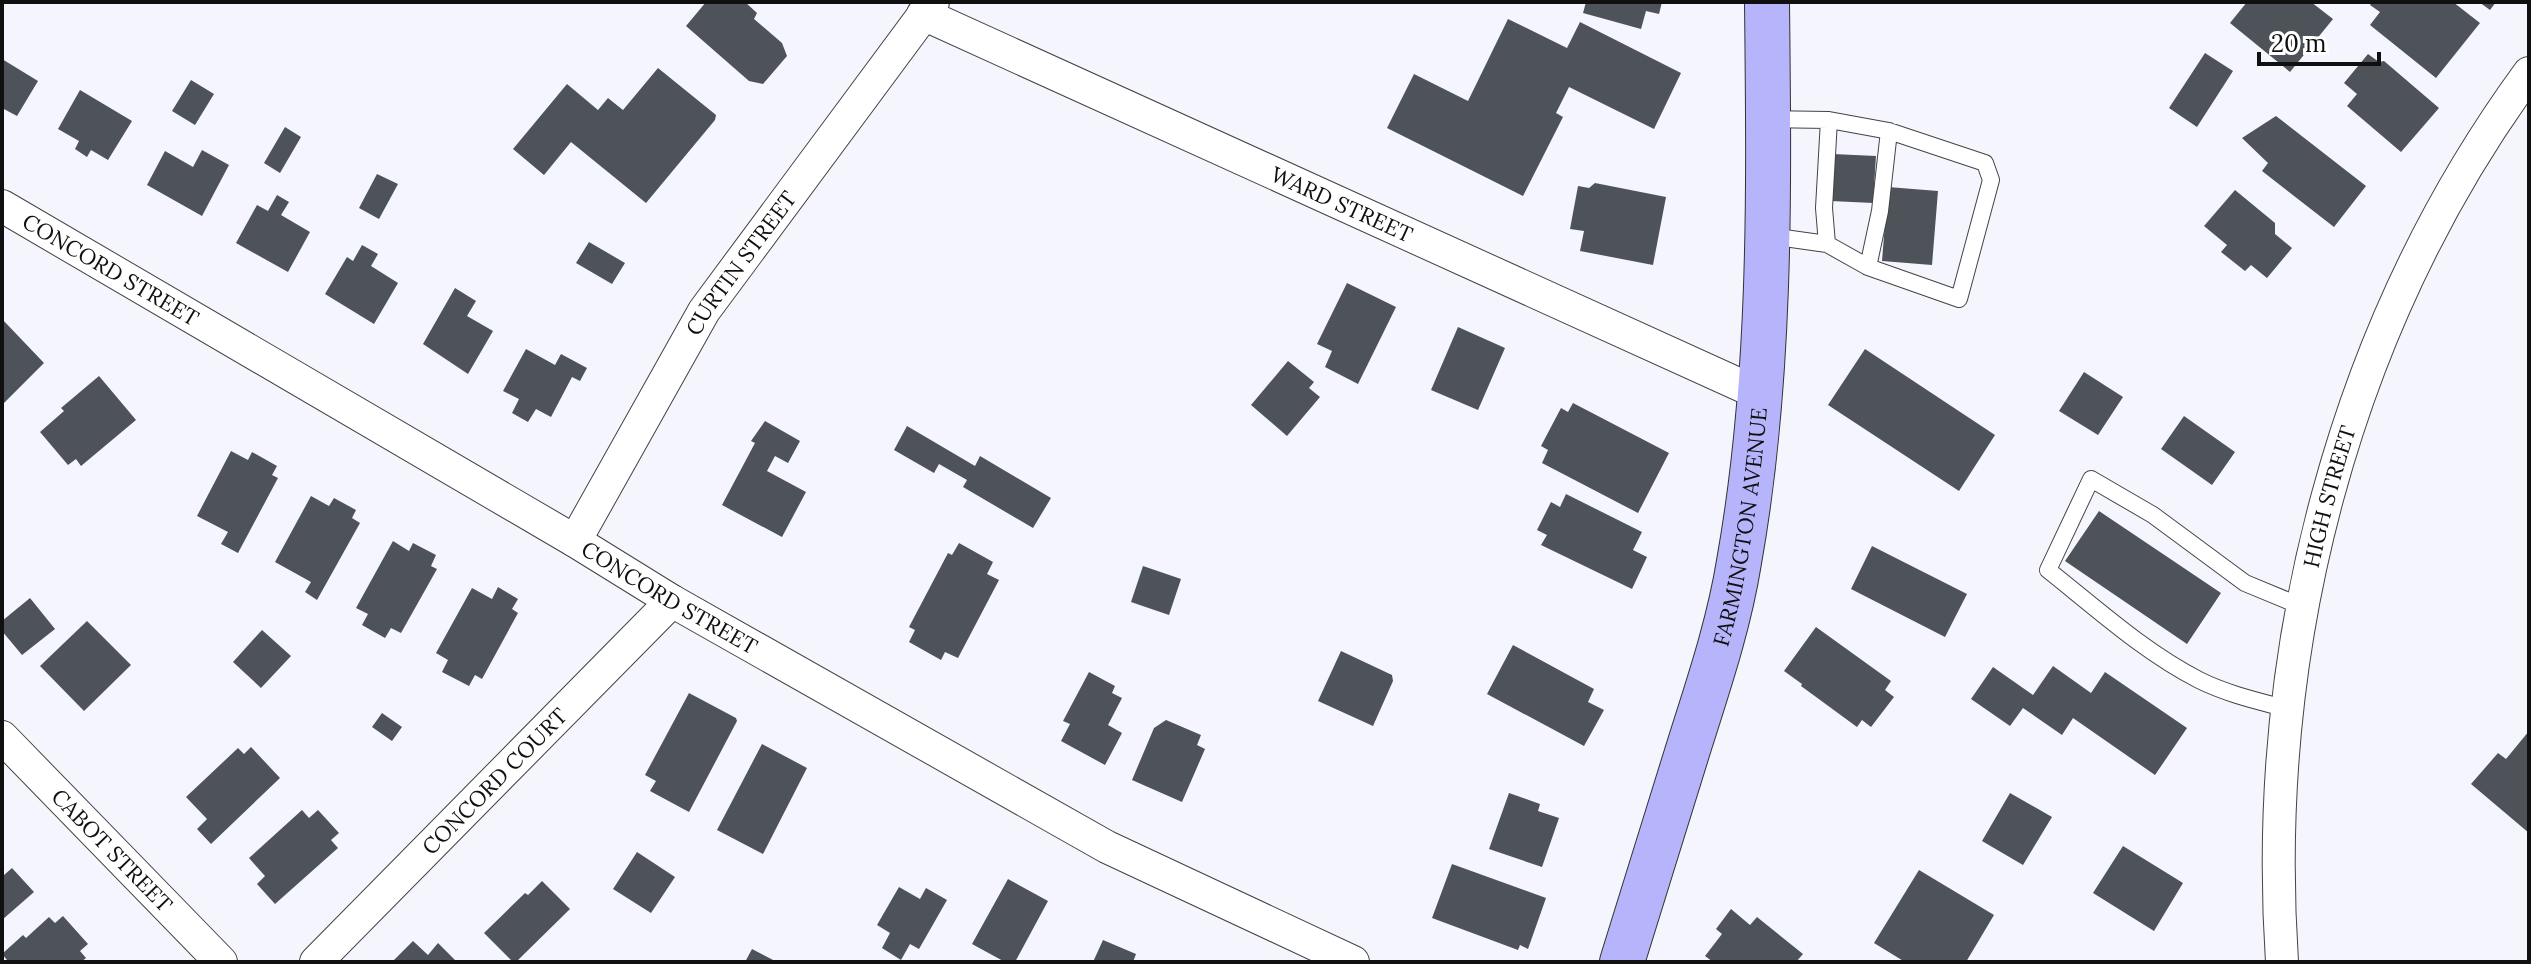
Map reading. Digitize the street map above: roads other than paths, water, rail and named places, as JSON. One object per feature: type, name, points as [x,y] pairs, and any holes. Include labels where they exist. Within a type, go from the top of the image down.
[{"type":"main road","name":"FARMINGTON AVENUE","points":[[1622,962],[1700,714],[1729,610],[1744,533],[1760,394],[1768,236],[1767,2]]},
{"type":"street","name":"WARD STREET","points":[[928,8],[1760,394]]},
{"type":"street","name":"CURTIN STREET","points":[[575,541],[704,311],[928,8]]},
{"type":"street","name":"HIGH STREET","points":[[2282,962],[2279,808],[2288,709],[2303,607],[2337,461],[2367,372],[2424,241],[2456,183],[2529,73]]},
{"type":"street","name":"CONCORD STREET","points":[[2,206],[575,541],[672,601],[1107,847],[1353,962]]},
{"type":"street","name":"CONCORD COURT","points":[[316,962],[672,601]]},
{"type":"street","name":"CABOT STREET","points":[[2,737],[221,962]]},
{"type":"lane","points":[[1768,98],[1829,120],[1889,131],[1985,163],[1991,180],[1959,299],[1868,267],[1827,244],[1768,236]]},
{"type":"lane","points":[[1827,244],[1824,208],[1829,120]]},
{"type":"lane","points":[[1868,267],[1880,211],[1889,131]]},
{"type":"lane","points":[[2288,709],[2240,697],[2199,680],[2142,644],[2048,570],[2091,479],[2153,515],[2245,583],[2303,607]]}]
